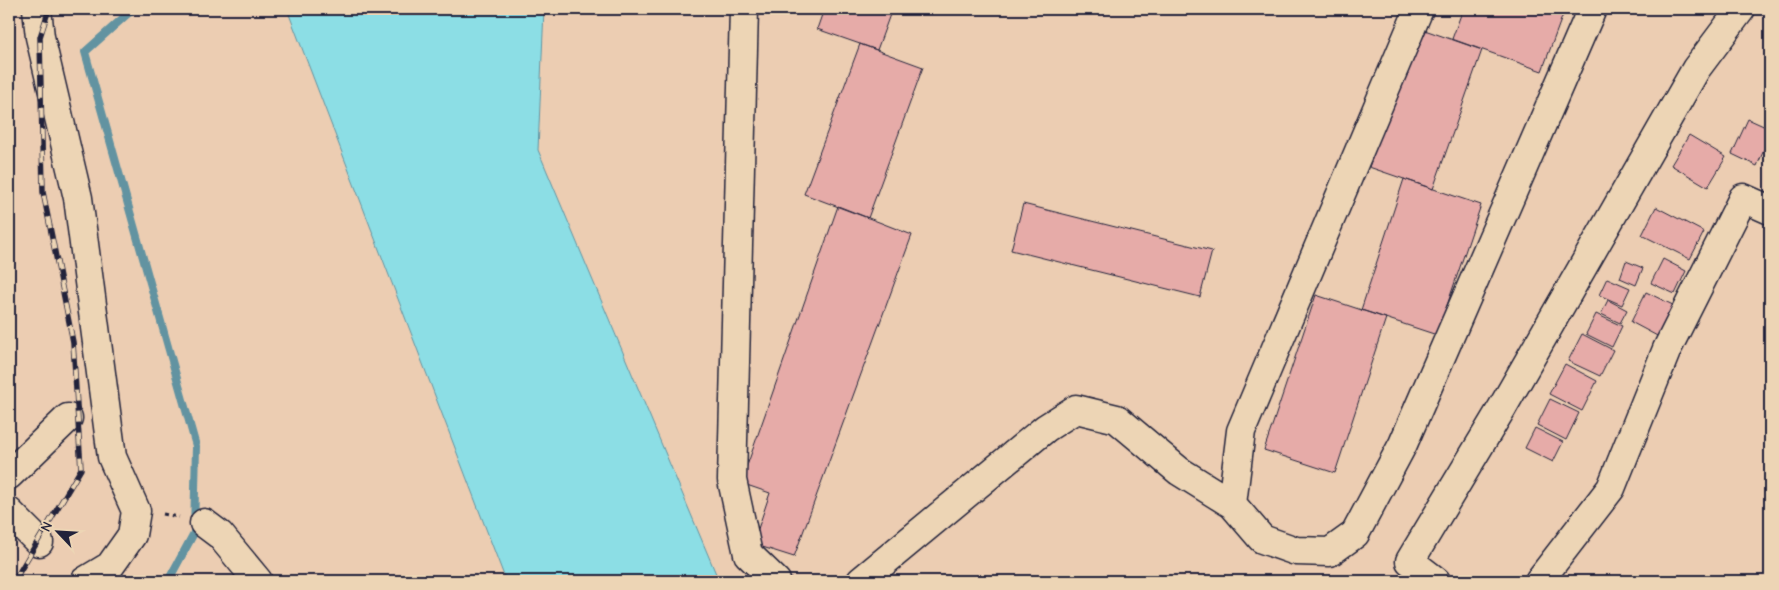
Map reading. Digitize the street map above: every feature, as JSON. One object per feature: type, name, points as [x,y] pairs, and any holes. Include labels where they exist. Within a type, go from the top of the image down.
[{"type":"street","points":[[37,9],[40,37],[78,198],[112,457],[143,511],[132,535],[110,566],[85,581]]},
{"type":"street","points":[[744,9],[732,480],[748,554],[776,581]]},
{"type":"street","points":[[1232,504],[1241,431],[1419,9]]},
{"type":"street","points":[[861,581],[1046,428],[1076,409],[1117,419],[1178,471],[1232,504],[1262,539],[1296,551],[1330,552],[1355,534],[1403,444],[1592,9]]},
{"type":"street","points":[[1436,581],[1410,561],[1502,408],[1696,69],[1741,9]]},
{"type":"street","points":[[1539,581],[1611,488],[1667,349],[1743,198],[1770,210]]},
{"type":"street","points":[[9,475],[68,418]]},
{"type":"street","points":[[9,512],[39,542]]},
{"type":"street","points":[[204,523],[220,535],[258,581]]},
{"type":"water","points":[[287,9],[544,9],[538,150],[719,581],[506,581]]},
{"type":"building","points":[[824,9],[892,9],[877,50],[817,29]]},
{"type":"building","points":[[1463,9],[1565,9],[1542,71],[1452,39]]},
{"type":"building","points":[[1419,28],[1482,50],[1433,189],[1369,167]]},
{"type":"building","points":[[860,44],[923,67],[868,218],[804,194]]},
{"type":"building","points":[[1748,119],[1770,129],[1770,136],[1757,166],[1732,154]]},
{"type":"building","points":[[1689,135],[1726,157],[1708,187],[1671,165]]},
{"type":"building","points":[[1404,179],[1481,205],[1437,335],[1361,310]]},
{"type":"building","points":[[1023,204],[1212,251],[1200,297],[1011,250]]},
{"type":"building","points":[[838,206],[912,235],[794,557],[753,544],[770,493],[741,483]]},
{"type":"building","points":[[1656,207],[1704,232],[1690,259],[1642,235]]},
{"type":"building","points":[[1663,259],[1686,271],[1675,294],[1651,283]]},
{"type":"building","points":[[1626,261],[1643,268],[1636,285],[1620,278]]},
{"type":"building","points":[[1607,278],[1630,288],[1622,305],[1599,295]]},
{"type":"building","points":[[1646,292],[1677,307],[1661,338],[1631,322]]},
{"type":"building","points":[[1316,295],[1386,318],[1335,473],[1264,450]]},
{"type":"building","points":[[1608,300],[1627,310],[1620,323],[1601,314]]},
{"type":"building","points":[[1596,314],[1622,326],[1612,347],[1586,334]]},
{"type":"building","points":[[1582,334],[1613,350],[1600,376],[1568,361]]},
{"type":"building","points":[[1565,364],[1597,381],[1582,411],[1549,394]]},
{"type":"building","points":[[1550,399],[1579,413],[1566,440],[1537,425]]},
{"type":"building","points":[[1535,428],[1563,442],[1553,462],[1525,448]]},
{"type":"waterway","points":[[133,9],[85,52],[196,446],[194,533],[168,581]]},
{"type":"railway","points":[[14,581],[81,469],[73,342],[43,192],[40,37],[49,9]]}]
